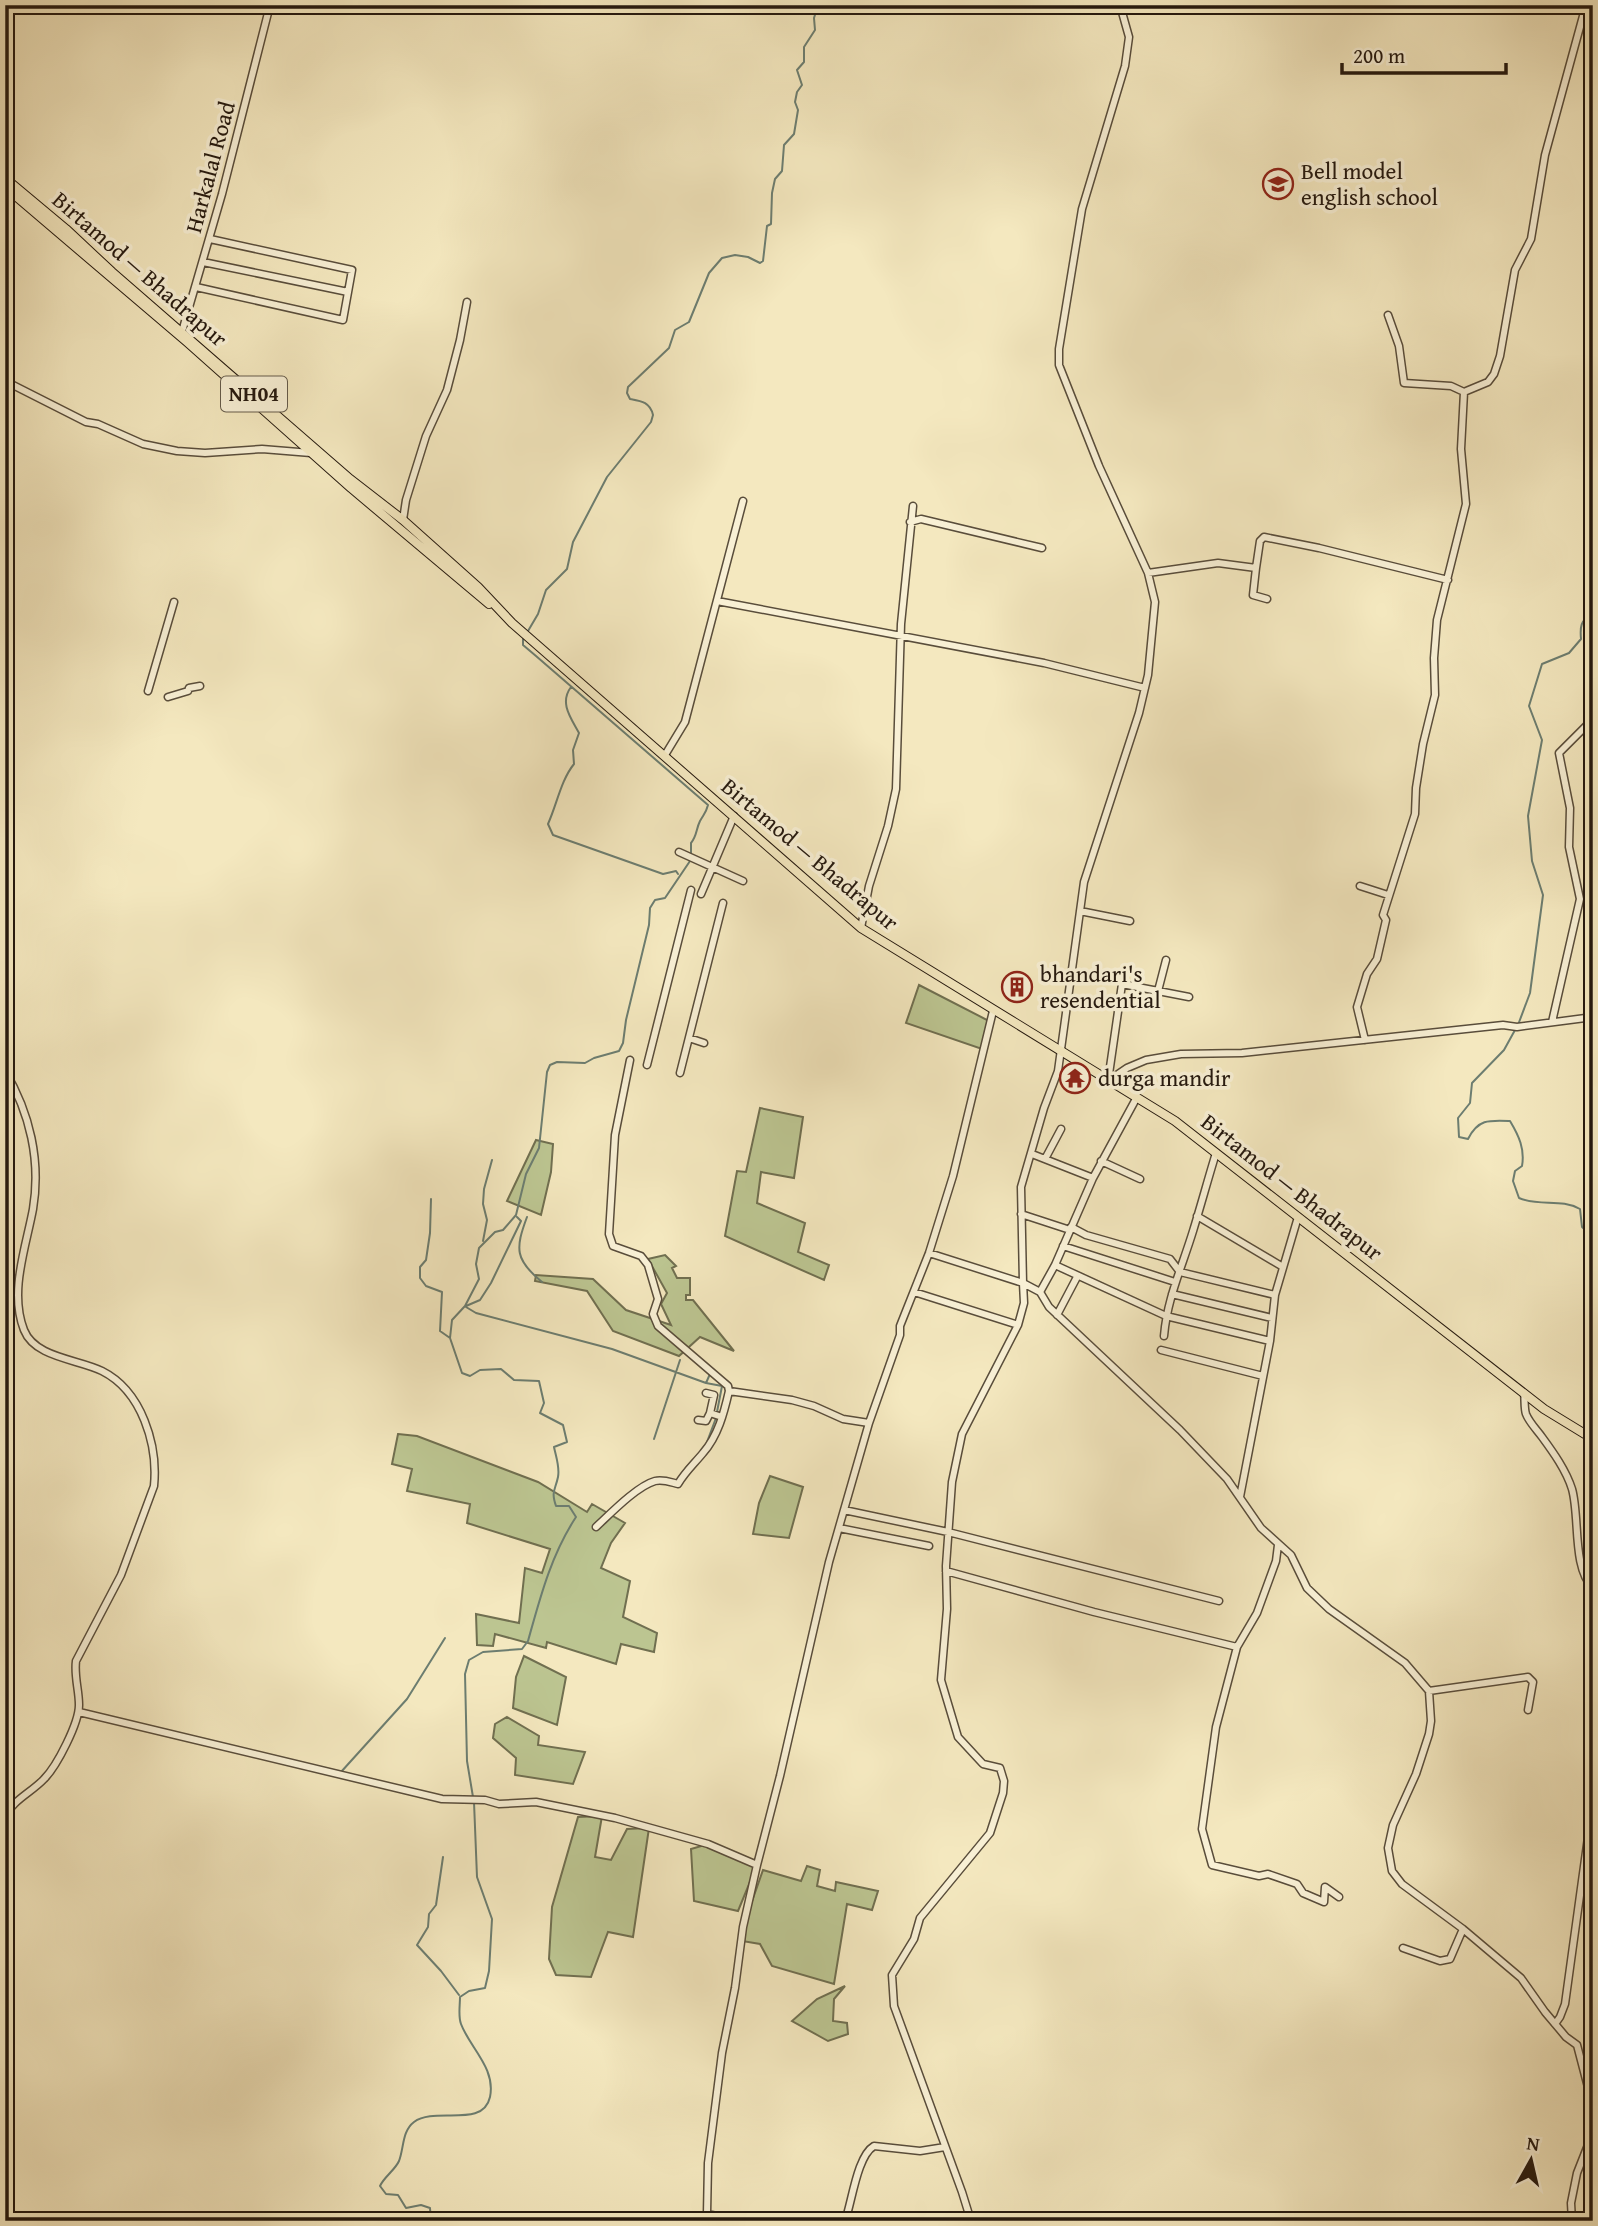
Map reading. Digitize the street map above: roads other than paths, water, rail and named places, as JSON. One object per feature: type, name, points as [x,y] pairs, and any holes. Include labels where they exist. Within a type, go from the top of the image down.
[{"type":"main road","name":"Birtamod — Bhadrapur","points":[[5,178],[66,229],[110,274]]},
{"type":"main road","name":"Birtamod — Bhadrapur","points":[[5,187],[316,451],[467,588],[500,612]]},
{"type":"main road","name":"Birtamod — Bhadrapur","points":[[316,451],[403,520],[478,587],[525,635],[666,755],[861,928],[1175,1121],[1544,1409],[1593,1439]]},
{"type":"street","name":"Harkalal Road","points":[[181,335],[210,239],[270,5]]},
{"type":"street","points":[[971,2221],[894,2006],[892,1975],[914,1939],[920,1917],[990,1833],[1003,1793],[1004,1781],[1000,1769],[983,1763],[958,1737],[941,1680],[952,1482],[962,1434],[1018,1325],[1024,1303],[1021,1187],[1058,1070],[1084,882],[1145,688],[1155,602],[1148,573],[1059,365],[1059,348],[1082,209],[1097,167],[1125,66],[1129,37],[1120,5]]},
{"type":"street","points":[[1388,315],[1399,346],[1404,383],[1451,386],[1464,392],[1488,382],[1494,374],[1500,356],[1515,270],[1531,239],[1545,155],[1586,5]]},
{"type":"street","points":[[196,287],[343,320],[352,270],[210,239]]},
{"type":"street","points":[[203,262],[348,292]]},
{"type":"street","points":[[403,520],[406,500],[426,436],[447,390],[467,302]]},
{"type":"street","points":[[5,381],[86,422],[98,424],[143,444],[164,449],[194,453],[262,449],[316,451]]},
{"type":"street","points":[[1365,1040],[1357,1007],[1367,974],[1377,959],[1386,920],[1383,915],[1388,895],[1415,814],[1423,744],[1435,695],[1437,620],[1466,504],[1461,449],[1464,392]]},
{"type":"street","points":[[666,755],[685,722],[743,501]]},
{"type":"street","points":[[861,928],[869,886],[888,826],[895,789],[900,637],[913,506]]},
{"type":"street","points":[[910,522],[920,519],[1042,548]]},
{"type":"street","points":[[1267,599],[1253,595],[1260,541],[1264,537],[1448,580]]},
{"type":"street","points":[[1148,573],[1218,563],[1255,568]]},
{"type":"street","points":[[717,600],[1044,663],[1145,688]]},
{"type":"street","points":[[148,691],[174,602]]},
{"type":"street","points":[[168,697],[200,686]]},
{"type":"street","points":[[1552,1022],[1580,899],[1569,847],[1570,808],[1559,753],[1593,719]]},
{"type":"street","points":[[701,894],[734,816]]},
{"type":"street","points":[[680,852],[743,881]]},
{"type":"street","points":[[1360,886],[1388,895]]},
{"type":"street","points":[[647,1065],[691,890]]},
{"type":"street","points":[[680,1073],[723,903]]},
{"type":"street","points":[[1080,911],[1130,920]]},
{"type":"street","points":[[1158,991],[1166,960]]},
{"type":"street","points":[[1108,1080],[1122,984],[1189,997]]},
{"type":"street","points":[[740,2221],[706,2218],[708,2163],[722,2053],[737,1978],[743,1927],[839,1528],[869,1423],[900,1335],[900,1326],[929,1253],[953,1176],[993,1011]]},
{"type":"street","points":[[1108,1080],[1146,1060],[1181,1055],[1242,1054],[1503,1024],[1517,1027],[1593,1017]]},
{"type":"street","points":[[689,1038],[704,1043]]},
{"type":"street","points":[[597,1527],[654,1481],[666,1480],[678,1484],[704,1452],[722,1417],[729,1391],[728,1386],[658,1326],[653,1314],[658,1299],[648,1265],[641,1256],[613,1245],[609,1234],[615,1135],[630,1060]]},
{"type":"street","points":[[5,1071],[27,1116],[36,1181],[33,1209],[21,1258],[19,1296],[25,1333],[33,1343],[44,1350],[102,1371],[115,1380],[143,1418],[150,1434],[154,1461],[154,1486],[134,1543],[121,1575],[76,1661],[79,1712],[72,1734],[45,1779],[17,1802],[5,1818]]},
{"type":"street","points":[[1040,1292],[1055,1265],[1101,1161],[1137,1097]]},
{"type":"street","points":[[1045,1159],[1061,1129]]},
{"type":"street","points":[[1164,1336],[1175,1282],[1216,1153]]},
{"type":"street","points":[[1032,1154],[1093,1178]]},
{"type":"street","points":[[1101,1161],[1140,1179]]},
{"type":"street","points":[[1021,1214],[1170,1259],[1180,1272],[1275,1295]]},
{"type":"street","points":[[1197,1216],[1283,1267]]},
{"type":"street","points":[[1240,1497],[1264,1376],[1275,1295],[1298,1217]]},
{"type":"street","points":[[1063,1246],[1175,1282]]},
{"type":"street","points":[[929,1253],[1023,1283],[1040,1292],[1044,1301],[1057,1315],[1180,1430],[1227,1479],[1261,1528],[1291,1555],[1307,1588],[1329,1609],[1405,1663],[1429,1691],[1429,1734],[1424,1754],[1393,1825],[1388,1848],[1392,1871],[1402,1884],[1464,1929],[1521,1978],[1555,2024],[1577,2045],[1589,2091],[1588,2145],[1577,2173],[1571,2203],[1572,2221]]},
{"type":"street","points":[[1055,1265],[1166,1316],[1270,1341]]},
{"type":"street","points":[[1057,1315],[1077,1277]]},
{"type":"street","points":[[914,1292],[1018,1325]]},
{"type":"street","points":[[1172,1294],[1272,1318]]},
{"type":"street","points":[[1161,1350],[1264,1376]]},
{"type":"street","points":[[729,1391],[792,1400],[843,1419],[869,1423]]},
{"type":"street","points":[[698,1420],[706,1420],[710,1413],[715,1395],[706,1392]]},
{"type":"street","points":[[1524,1392],[1526,1414],[1555,1455],[1571,1486],[1578,1517],[1581,1565],[1587,1582],[1593,1588]]},
{"type":"street","points":[[710,1413],[722,1417]]},
{"type":"street","points":[[844,1510],[948,1532],[1219,1601]]},
{"type":"street","points":[[839,1528],[929,1546]]},
{"type":"street","points":[[1278,1545],[1276,1561],[1256,1613],[1237,1647],[1216,1727],[1202,1829],[1212,1865],[1259,1876],[1268,1874],[1297,1884],[1303,1893],[1324,1902],[1325,1887],[1339,1897]]},
{"type":"street","points":[[946,1571],[1094,1612],[1237,1647]]},
{"type":"street","points":[[1429,1691],[1528,1677],[1533,1682],[1528,1710]]},
{"type":"street","points":[[79,1712],[442,1799],[481,1800],[499,1804],[536,1802],[615,1818],[708,1844],[757,1865]]},
{"type":"street","points":[[1555,2024],[1565,2004],[1593,1801]]},
{"type":"street","points":[[1403,1948],[1440,1961],[1450,1959],[1464,1929]]},
{"type":"street","points":[[845,2221],[862,2163],[869,2149],[874,2146],[920,2151],[945,2147]]},
{"type":"waterway","points":[[528,631],[538,614],[546,590],[567,569],[573,542],[607,477],[651,422],[653,415],[650,407],[630,399],[628,387],[669,348],[675,330],[689,322],[709,273],[722,258],[735,255],[760,263],[763,261],[767,226],[771,224],[775,179],[782,171],[784,145],[794,134],[798,110],[795,102],[802,85],[797,70],[804,62],[804,47],[815,30],[814,18],[818,5]]},
{"type":"waterway","points":[[1518,1025],[1530,993],[1543,895],[1532,861],[1528,816],[1542,740],[1529,706],[1542,664],[1569,653],[1581,639],[1583,621],[1593,615]]},
{"type":"waterway","points":[[523,639],[523,645],[708,805],[691,843],[691,855]]},
{"type":"waterway","points":[[571,687],[566,705],[579,733],[573,750],[574,764],[562,785],[548,824],[553,835],[663,874],[676,871],[678,874]]},
{"type":"waterway","points":[[473,1797],[467,1761],[465,1674],[469,1660],[483,1652],[522,1649],[528,1641],[553,1562],[576,1517],[569,1506],[556,1506],[554,1494],[558,1470],[554,1447],[567,1442],[563,1425],[540,1413],[544,1403],[539,1381],[514,1380],[501,1369],[480,1370],[470,1376],[462,1373],[450,1338],[452,1320],[465,1306],[479,1279],[476,1264],[479,1248],[495,1232],[503,1230],[516,1215],[526,1174],[539,1148],[550,1065],[557,1062],[585,1063],[619,1051],[649,925],[650,908],[655,900],[665,898],[690,861]]},
{"type":"waterway","points":[[1515,1030],[1504,1050],[1472,1083],[1470,1103],[1458,1118],[1459,1137],[1468,1139],[1472,1132],[1485,1122],[1510,1121],[1519,1137],[1523,1154],[1522,1166],[1515,1171],[1513,1181],[1519,1198],[1565,1204],[1580,1209],[1582,1227],[1593,1237]]},
{"type":"waterway","points":[[483,1241],[487,1220],[483,1204],[484,1189],[492,1160]]},
{"type":"waterway","points":[[431,1199],[430,1233],[426,1260],[420,1267],[420,1278],[426,1286],[442,1292],[440,1331],[450,1338]]},
{"type":"waterway","points":[[466,1306],[480,1300],[491,1283],[521,1221],[517,1217]]},
{"type":"waterway","points":[[527,1217],[520,1238],[520,1253],[527,1267],[542,1282]]},
{"type":"waterway","points":[[466,1307],[476,1313],[612,1349],[706,1383]]},
{"type":"waterway","points":[[654,1439],[680,1360]]},
{"type":"waterway","points":[[710,1374],[706,1383],[722,1386],[717,1412]]},
{"type":"waterway","points":[[707,1442],[716,1418]]},
{"type":"waterway","points":[[685,1469],[693,1460]]},
{"type":"waterway","points":[[341,1772],[407,1699],[445,1638]]},
{"type":"waterway","points":[[431,2221],[430,2208],[421,2205],[406,2208],[398,2195],[386,2194],[380,2186],[399,2161],[405,2135],[414,2122],[434,2116],[478,2112],[486,2107],[490,2097],[491,2087],[486,2067],[465,2033],[459,2014],[460,1997],[469,1991],[485,1988],[489,1971],[492,1919],[477,1877],[474,1802]]},
{"type":"waterway","points":[[443,1857],[436,1905],[429,1914],[428,1927],[417,1945],[459,1995]]},
{"type":"place","name":"Bell model english school","points":[[1278,184]]},
{"type":"place","name":"bhandari's resendential","points":[[1017,987]]},
{"type":"place","name":"durga mandir","points":[[1075,1078]]}]
